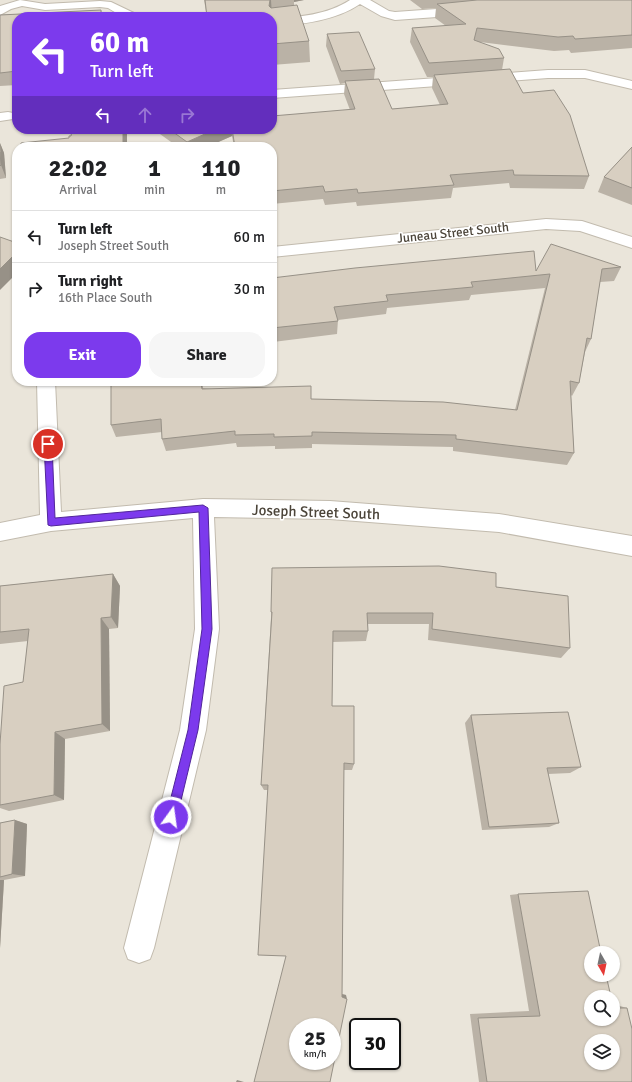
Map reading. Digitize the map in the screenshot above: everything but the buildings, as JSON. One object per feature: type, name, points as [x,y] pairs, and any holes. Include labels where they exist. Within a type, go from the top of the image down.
[{"type":"street","points":[[277,23],[293,21],[326,14],[358,0]]},
{"type":"street","points":[[362,0],[376,10],[395,16],[472,10]]},
{"type":"street","points":[[0,11],[7,6],[22,2],[45,7],[100,4],[111,5],[123,12]]},
{"type":"street","points":[[277,94],[548,74],[585,74],[632,85]]},
{"type":"street","name":"Juneau Street South","points":[[277,251],[546,224],[582,226],[632,243]]},
{"type":"street","points":[[46,386],[51,522]]},
{"type":"street","points":[[139,948],[193,730],[202,669],[207,629],[203,508]]},
{"type":"street","name":"Joseph Street South","points":[[0,532],[51,522],[203,508],[330,510],[499,523],[632,545]]},
{"type":"shaded area","points":[[0,0],[632,0],[632,1082],[0,1082]]},
{"type":"route","points":[[48,444],[51,522],[203,508],[207,629],[193,730],[171,817]]}]
